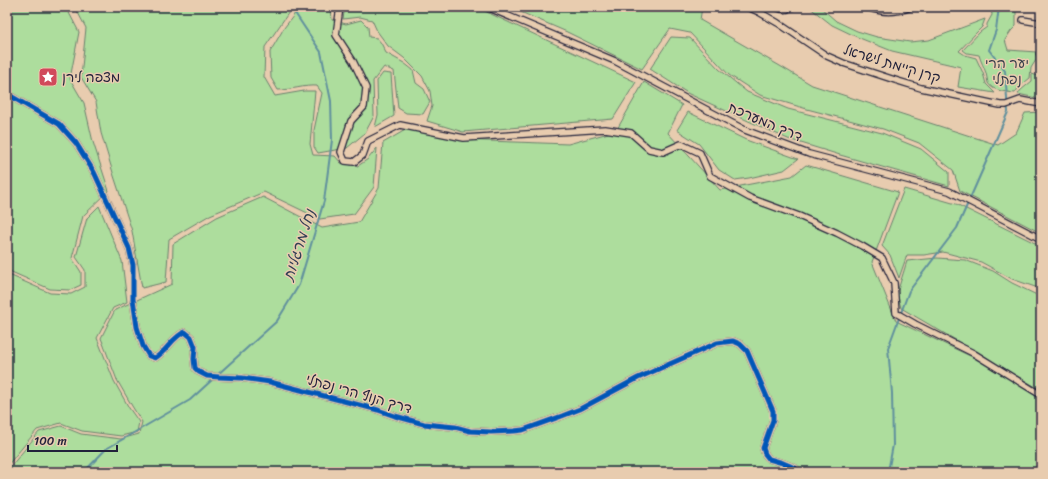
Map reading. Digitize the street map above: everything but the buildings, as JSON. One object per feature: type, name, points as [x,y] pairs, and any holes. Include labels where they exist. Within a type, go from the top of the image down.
[{"type":"street","points":[[340,7],[336,35],[353,61],[366,88],[364,107],[351,121],[344,140],[341,152],[345,161],[354,162],[363,155],[368,141],[400,125],[464,138],[605,129],[631,133],[649,149],[664,152],[681,144],[700,153],[710,176],[750,198],[799,216],[837,233],[882,258],[894,283],[896,313],[973,353],[1041,395]]},
{"type":"street","name":"דרך המערכת","points":[[487,7],[615,61],[745,130],[810,154],[949,191],[1041,240]]},
{"type":"street","name":"קרן קיימת לישראל","points":[[748,7],[778,23],[827,56],[870,72],[921,88],[1000,105],[1006,105],[1020,100],[1041,104]]},
{"type":"street","points":[[776,7],[783,10],[792,7]]},
{"type":"street","points":[[867,7],[888,12],[895,12],[911,7]]},
{"type":"street","points":[[1023,20],[1041,23]]},
{"type":"street","name":"דרך הנוף הרי נפתלי","points":[[7,94],[59,124],[76,143],[94,172],[129,248],[133,265],[133,299],[137,327],[143,346],[149,356],[155,358],[162,354],[179,334],[185,332],[191,337],[195,346],[195,368],[207,376],[219,378],[242,378],[270,382],[378,410],[424,424],[455,427],[470,431],[514,432],[580,409],[638,378],[716,343],[733,341],[740,344],[747,351],[773,411],[773,420],[763,448],[765,454],[768,459],[795,468],[799,472]]},
{"type":"green space","points":[[7,7],[66,7],[79,32],[70,79],[84,103],[93,142],[109,191],[83,216],[72,258],[81,272],[81,285],[70,290],[50,289],[7,270]]},
{"type":"green space","points":[[75,7],[290,7],[289,12],[265,47],[264,77],[275,96],[304,91],[315,91],[310,144],[313,155],[335,156],[341,163],[358,166],[368,159],[377,148],[374,187],[354,214],[320,219],[264,192],[210,215],[169,239],[166,282],[142,288],[132,231],[101,133],[96,102],[81,77],[86,28]]},
{"type":"green space","points":[[295,7],[331,7],[332,20],[346,24],[361,20],[368,27],[369,37],[377,38],[386,53],[413,70],[416,83],[424,89],[430,102],[423,114],[406,113],[398,108],[394,71],[384,67],[373,81],[374,116],[365,133],[347,148],[318,153],[314,147],[314,130],[322,93],[317,86],[278,90],[271,78],[270,52],[284,28],[294,15]]},
{"type":"green space","points":[[345,7],[476,7],[636,82],[613,119],[463,132],[427,121],[432,106],[430,91],[422,76],[404,58],[388,46],[377,31],[372,20],[360,17],[343,19]]},
{"type":"green space","points":[[509,7],[702,7],[700,20],[812,85],[998,145],[1016,133],[1025,113],[1041,112],[1041,233],[960,191],[953,170],[919,143],[883,129],[760,95],[729,75],[690,33],[670,29],[642,69],[567,32]]},
{"type":"green space","points":[[809,7],[820,7],[836,21],[857,31],[877,37],[910,42],[929,40],[985,19],[982,27],[959,51],[965,55],[976,58],[986,84],[995,93],[958,87],[961,67],[892,51],[832,25]]},
{"type":"green space","name":"יער הרי נפתלי","points":[[991,7],[1016,7],[1016,26],[1005,40],[1008,50],[1036,52],[1036,60],[1031,68],[1030,78],[1019,87],[1015,93],[1000,91],[990,86],[979,55],[967,53],[963,50],[980,32],[987,27],[992,15]]},
{"type":"green space","points":[[671,37],[690,38],[719,69],[747,92],[788,109],[882,133],[921,149],[949,172],[949,186],[788,139],[689,94],[650,69]]},
{"type":"green space","points":[[383,73],[391,74],[394,116],[375,127],[378,115],[377,81]]},
{"type":"green space","points":[[1032,74],[1041,77],[1041,99],[1018,94],[1032,81]]},
{"type":"green space","points":[[644,82],[682,105],[668,133],[720,190],[792,176],[806,165],[898,192],[872,262],[896,321],[983,362],[1041,399],[1041,472],[7,472],[39,432],[61,426],[81,434],[121,439],[139,434],[142,422],[117,380],[101,338],[115,310],[172,284],[173,244],[217,217],[263,197],[322,228],[359,222],[379,188],[383,143],[407,129],[461,140],[568,144],[616,131]]},
{"type":"green space","points":[[688,112],[746,140],[798,159],[784,170],[735,180],[719,170],[699,144],[677,130]]},
{"type":"green space","points":[[904,189],[956,204],[1041,246],[1041,289],[1012,279],[981,262],[943,252],[924,255],[907,255],[899,278],[890,255],[882,246]]},
{"type":"green space","points":[[99,206],[122,261],[127,302],[113,308],[97,338],[114,381],[129,408],[139,422],[137,432],[121,436],[82,431],[61,423],[37,430],[7,466],[7,274],[50,293],[71,294],[85,287],[85,270],[76,257],[87,218]]},
{"type":"green space","points":[[937,258],[965,260],[993,271],[1012,283],[1041,297],[1041,390],[901,308],[897,293],[907,261]]},
{"type":"waterway","name":"נחל מרגליות","points":[[216,376],[277,321],[299,285],[324,201],[332,140],[331,101],[321,52],[291,7]]},
{"type":"waterway","points":[[888,472],[893,445],[892,393],[888,348],[909,291],[957,228],[1008,112],[1005,71],[989,50],[996,30],[999,7]]},
{"type":"waterway","name":"נחל מרגליות","points":[[84,472],[106,449],[190,400],[213,379]]},
{"type":"cycle path","points":[[7,94],[59,124],[76,143],[94,172],[129,248],[133,265],[133,299],[137,327],[143,346],[149,356],[155,358],[177,337],[185,332],[191,337],[195,347],[195,368],[207,376],[242,378],[270,382],[378,410],[424,424],[455,427],[470,431],[491,432],[523,430],[562,416],[580,409],[638,378],[717,343],[733,341],[740,344],[747,351],[773,411],[773,420],[763,448],[765,454],[769,459],[795,468],[799,472]]},
{"type":"place","name":"מצפה לירן","points":[[48,77]]}]
